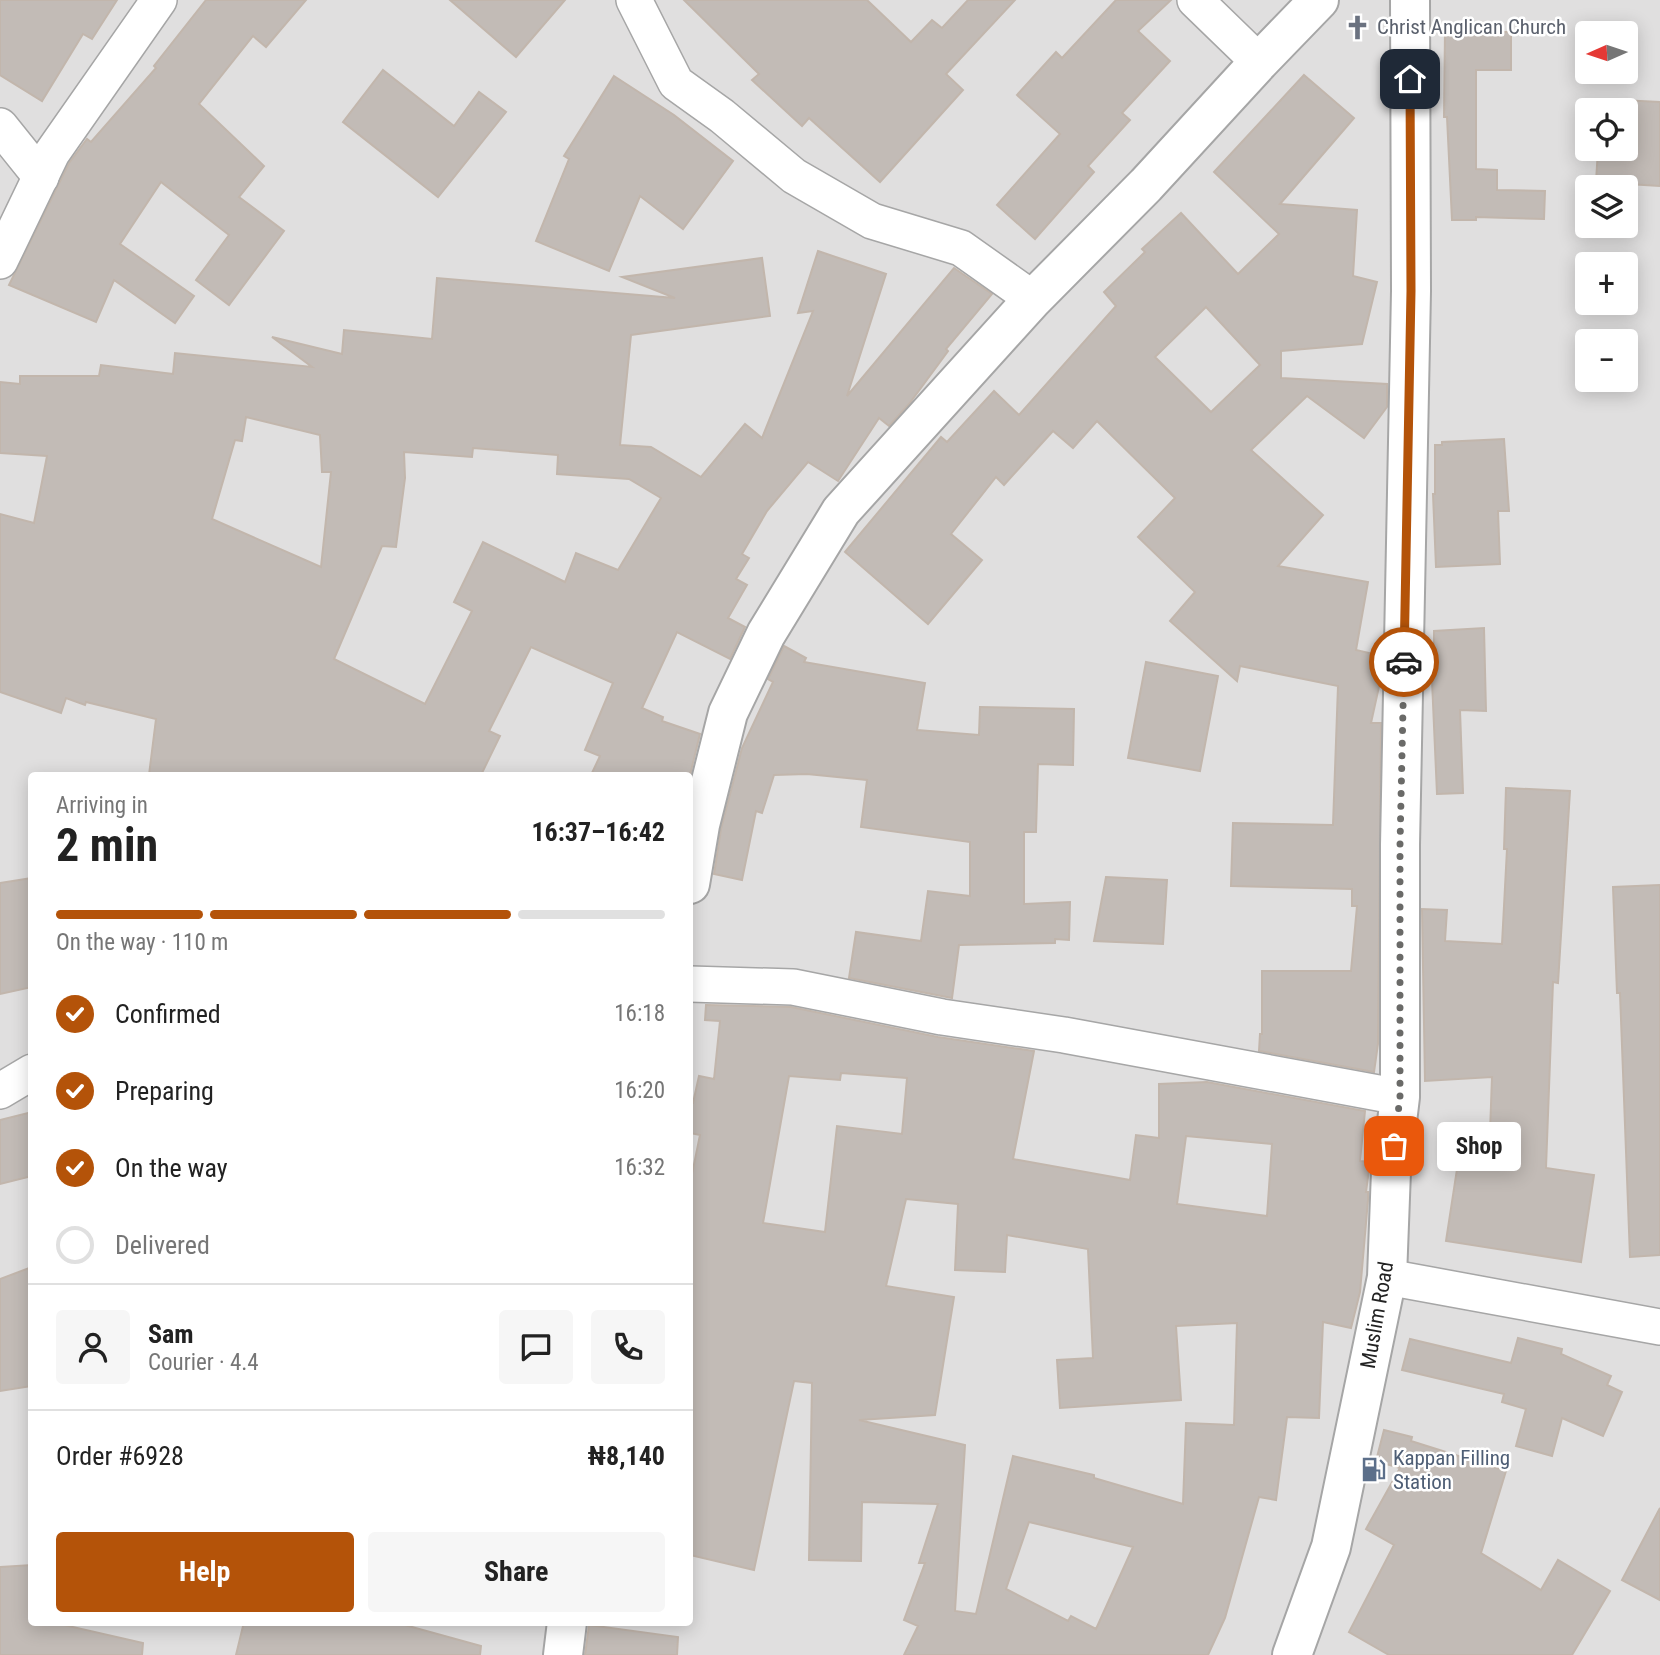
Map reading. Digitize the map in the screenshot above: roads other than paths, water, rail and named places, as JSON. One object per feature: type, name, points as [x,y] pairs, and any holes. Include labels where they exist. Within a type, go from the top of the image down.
[{"type":"street","points":[[0,261],[52,153],[159,0]]},
{"type":"street","points":[[634,0],[676,83],[722,116],[794,176],[872,221],[961,248],[1032,299]]},
{"type":"street","points":[[1195,0],[1259,62]]},
{"type":"street","points":[[693,866],[700,825],[728,713],[766,634],[841,511],[1032,299],[1146,185],[1319,0]]},
{"type":"street","name":"Muslim Road","points":[[1292,1655],[1331,1547],[1387,1277],[1391,1171],[1400,1097],[1400,845],[1411,291],[1410,0]]},
{"type":"street","points":[[0,126],[41,177]]},
{"type":"street","points":[[693,984],[793,987],[942,1017],[1064,1035],[1400,1097]]},
{"type":"street","points":[[0,1091],[28,1074]]},
{"type":"street","points":[[1387,1277],[1660,1327]]},
{"type":"street","points":[[563,1655],[567,1626]]},
{"type":"place","name":"Christ Anglican Church","points":[[1357,27]]},
{"type":"place","name":"Shop","points":[[1394,1146]]},
{"type":"place","name":"Kappan Filling Station","points":[[1373,1470]]}]
